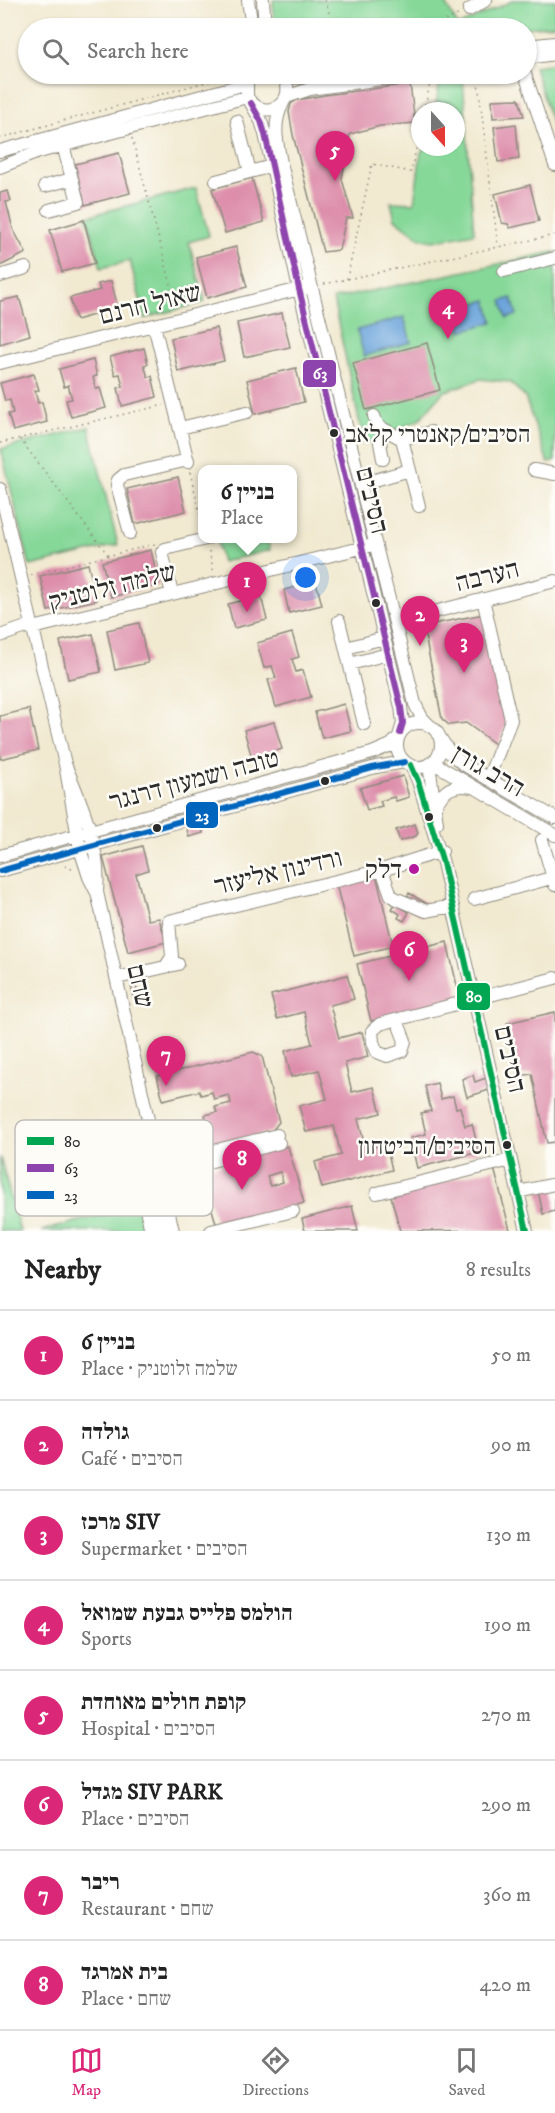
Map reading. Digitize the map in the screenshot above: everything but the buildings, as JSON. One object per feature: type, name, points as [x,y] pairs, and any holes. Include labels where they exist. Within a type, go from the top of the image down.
[{"type":"street","points":[[248,0],[251,18]]},
{"type":"street","points":[[263,0],[264,18]]},
{"type":"street","points":[[469,10],[486,0]]},
{"type":"street","points":[[537,45],[555,43]]},
{"type":"street","points":[[537,56],[555,54]]},
{"type":"street","points":[[0,151],[240,84]]},
{"type":"street","points":[[250,84],[249,100],[257,108],[270,110],[285,100],[310,89],[346,84]]},
{"type":"street","points":[[285,100],[288,84]]},
{"type":"street","points":[[528,84],[555,165]]},
{"type":"street","points":[[0,167],[39,152],[249,100]]},
{"type":"street","name":"הסיבים","points":[[249,100],[261,121],[305,288],[361,484],[415,704],[422,718],[429,725]]},
{"type":"street","name":"הסיבים","points":[[285,100],[278,113],[276,133],[305,288],[362,548],[403,716],[399,736]]},
{"type":"street","points":[[237,121],[250,172]]},
{"type":"street","points":[[49,210],[78,202],[63,146]]},
{"type":"street","points":[[216,181],[272,166]]},
{"type":"street","points":[[45,186],[72,179]]},
{"type":"street","points":[[504,271],[555,258]]},
{"type":"street","points":[[0,276],[26,268]]},
{"type":"street","name":"שאול חרנם","points":[[0,363],[305,288]]},
{"type":"street","points":[[130,533],[117,484],[118,480],[124,475],[188,461],[154,325]]},
{"type":"street","points":[[180,428],[248,412]]},
{"type":"street","points":[[374,416],[378,426],[402,439],[431,432]]},
{"type":"street","points":[[383,459],[380,443],[384,430]]},
{"type":"street","points":[[402,439],[419,506]]},
{"type":"street","points":[[361,484],[410,470]]},
{"type":"street","points":[[534,470],[555,474]]},
{"type":"street","name":"שחם","points":[[0,489],[65,764],[83,874],[97,892]]},
{"type":"street","points":[[172,594],[162,552],[165,549],[198,541]]},
{"type":"street","name":"שלמה זלוטניק","points":[[0,636],[376,545]]},
{"type":"street","name":"הערבה","points":[[395,622],[555,581]]},
{"type":"street","points":[[483,599],[511,720],[488,779]]},
{"type":"street","points":[[339,621],[364,724]]},
{"type":"street","points":[[346,648],[384,638]]},
{"type":"street","points":[[350,664],[388,654]]},
{"type":"street","points":[[416,723],[429,725],[439,736],[440,750],[430,763],[417,767],[408,764],[398,752],[399,736],[404,728],[416,723]]},
{"type":"street","name":"טובה ושמעון דרנגר","points":[[0,856],[372,753],[391,745],[399,736]]},
{"type":"street","name":"הרב גורן","points":[[439,736],[454,757],[555,818]]},
{"type":"street","name":"הסיבים","points":[[430,763],[442,855],[527,1231]]},
{"type":"street","name":"הרב גורן","points":[[430,763],[555,835]]},
{"type":"street","name":"שחם","points":[[65,764],[90,831],[98,871],[97,892],[148,1120]]},
{"type":"street","name":"הסיבים","points":[[408,764],[418,781],[442,855]]},
{"type":"street","name":"טובה ושמעון דרנגר","points":[[0,871],[376,767],[408,764]]},
{"type":"street","points":[[435,807],[442,794],[453,787],[475,788]]},
{"type":"street","points":[[474,899],[554,881],[542,840]]},
{"type":"street","name":"ורדינון אליעזר","points":[[117,978],[172,965],[169,921],[442,855]]},
{"type":"street","points":[[51,857],[69,861],[83,874]]},
{"type":"street","points":[[382,870],[391,895],[395,898],[426,911],[453,906]]},
{"type":"street","points":[[400,1028],[405,1041],[402,1051],[387,1056],[377,1052],[372,1030],[380,1024],[475,1001],[555,978]]},
{"type":"street","points":[[213,1156],[278,1139]]},
{"type":"street","points":[[377,1193],[511,1160]]},
{"type":"street","points":[[518,1192],[555,1184]]},
{"type":"street","points":[[210,1231],[293,1211]]},
{"type":"street","points":[[149,1216],[152,1231]]},
{"type":"street","points":[[159,1216],[162,1231]]},
{"type":"street","name":"שחם","points":[[170,1216],[173,1231]]},
{"type":"path","points":[[324,0],[329,18]]},
{"type":"path","points":[[451,18],[469,10]]},
{"type":"path","points":[[0,138],[199,84]]},
{"type":"path","points":[[426,102],[430,84]]},
{"type":"path","points":[[478,84],[498,247]]},
{"type":"path","points":[[129,128],[180,319]]},
{"type":"path","points":[[347,279],[372,164],[411,172],[414,156]]},
{"type":"path","points":[[305,288],[555,235]]},
{"type":"path","points":[[0,443],[173,403]]},
{"type":"path","points":[[20,438],[108,556]]},
{"type":"path","points":[[188,461],[198,505]]},
{"type":"path","points":[[21,577],[160,543]]},
{"type":"path","points":[[207,543],[216,584]]},
{"type":"path","points":[[64,865],[83,874]]},
{"type":"green space","points":[[273,0],[453,0],[446,4],[454,18],[274,18]]},
{"type":"green space","points":[[514,0],[555,0],[555,25],[537,27],[537,18],[475,18]]},
{"type":"green space","points":[[555,63],[555,134],[537,76],[537,66]]},
{"type":"green space","points":[[439,84],[463,84],[465,102],[436,102]]},
{"type":"green space","points":[[465,106],[474,233],[433,241],[420,238],[395,219],[391,202],[414,203],[420,156],[465,156]]},
{"type":"green space","points":[[196,188],[209,236],[189,242],[205,302],[145,318],[130,261],[101,268],[87,216]]},
{"type":"green space","points":[[555,252],[555,461],[548,463],[525,397],[510,382],[480,379],[443,392],[419,420],[364,444],[333,299]]},
{"type":"green space","points":[[89,427],[118,545],[30,566],[1,449]]},
{"type":"green space","points":[[217,543],[268,543],[270,550],[222,562]]},
{"type":"green space","points":[[0,1157],[20,1231],[0,1231]]},
{"type":"green space","points":[[98,1216],[144,1216],[147,1231],[41,1231]]},
{"type":"water","points":[[512,298],[517,315],[507,318],[502,301]]},
{"type":"water","points":[[487,300],[493,322],[461,331],[455,309]]},
{"type":"water","points":[[404,317],[411,342],[364,356],[357,330]]},
{"type":"transit line","name":"63","points":[[251,103],[265,134],[299,289],[401,707],[403,723],[400,733]]},
{"type":"transit line","name":"23","points":[[0,871],[376,767],[405,762]]},
{"type":"transit line","name":"80","points":[[411,765],[443,863],[527,1231]]},
{"type":"place","name":"קופת חולים מאוחדת","points":[[335,181]]},
{"type":"place","name":"הולמס פלייס גבעת שמואל","points":[[448,339]]},
{"type":"place","name":"הסיבים/קאנטרי קלאב","points":[[334,433]]},
{"type":"place","name":"בניין 6","points":[[247,612]]},
{"type":"place","name":"גולדה","points":[[420,646]]},
{"type":"place","name":"מרכז SIV","points":[[464,673]]},
{"type":"place","name":"דלק","points":[[414,869]]},
{"type":"place","name":"מגדל SIV PARK","points":[[409,981]]},
{"type":"place","name":"ריבר","points":[[166,1086]]},
{"type":"place","name":"הסיבים/הביטחון","points":[[507,1145]]},
{"type":"place","name":"בית אמרגד","points":[[242,1190]]}]
